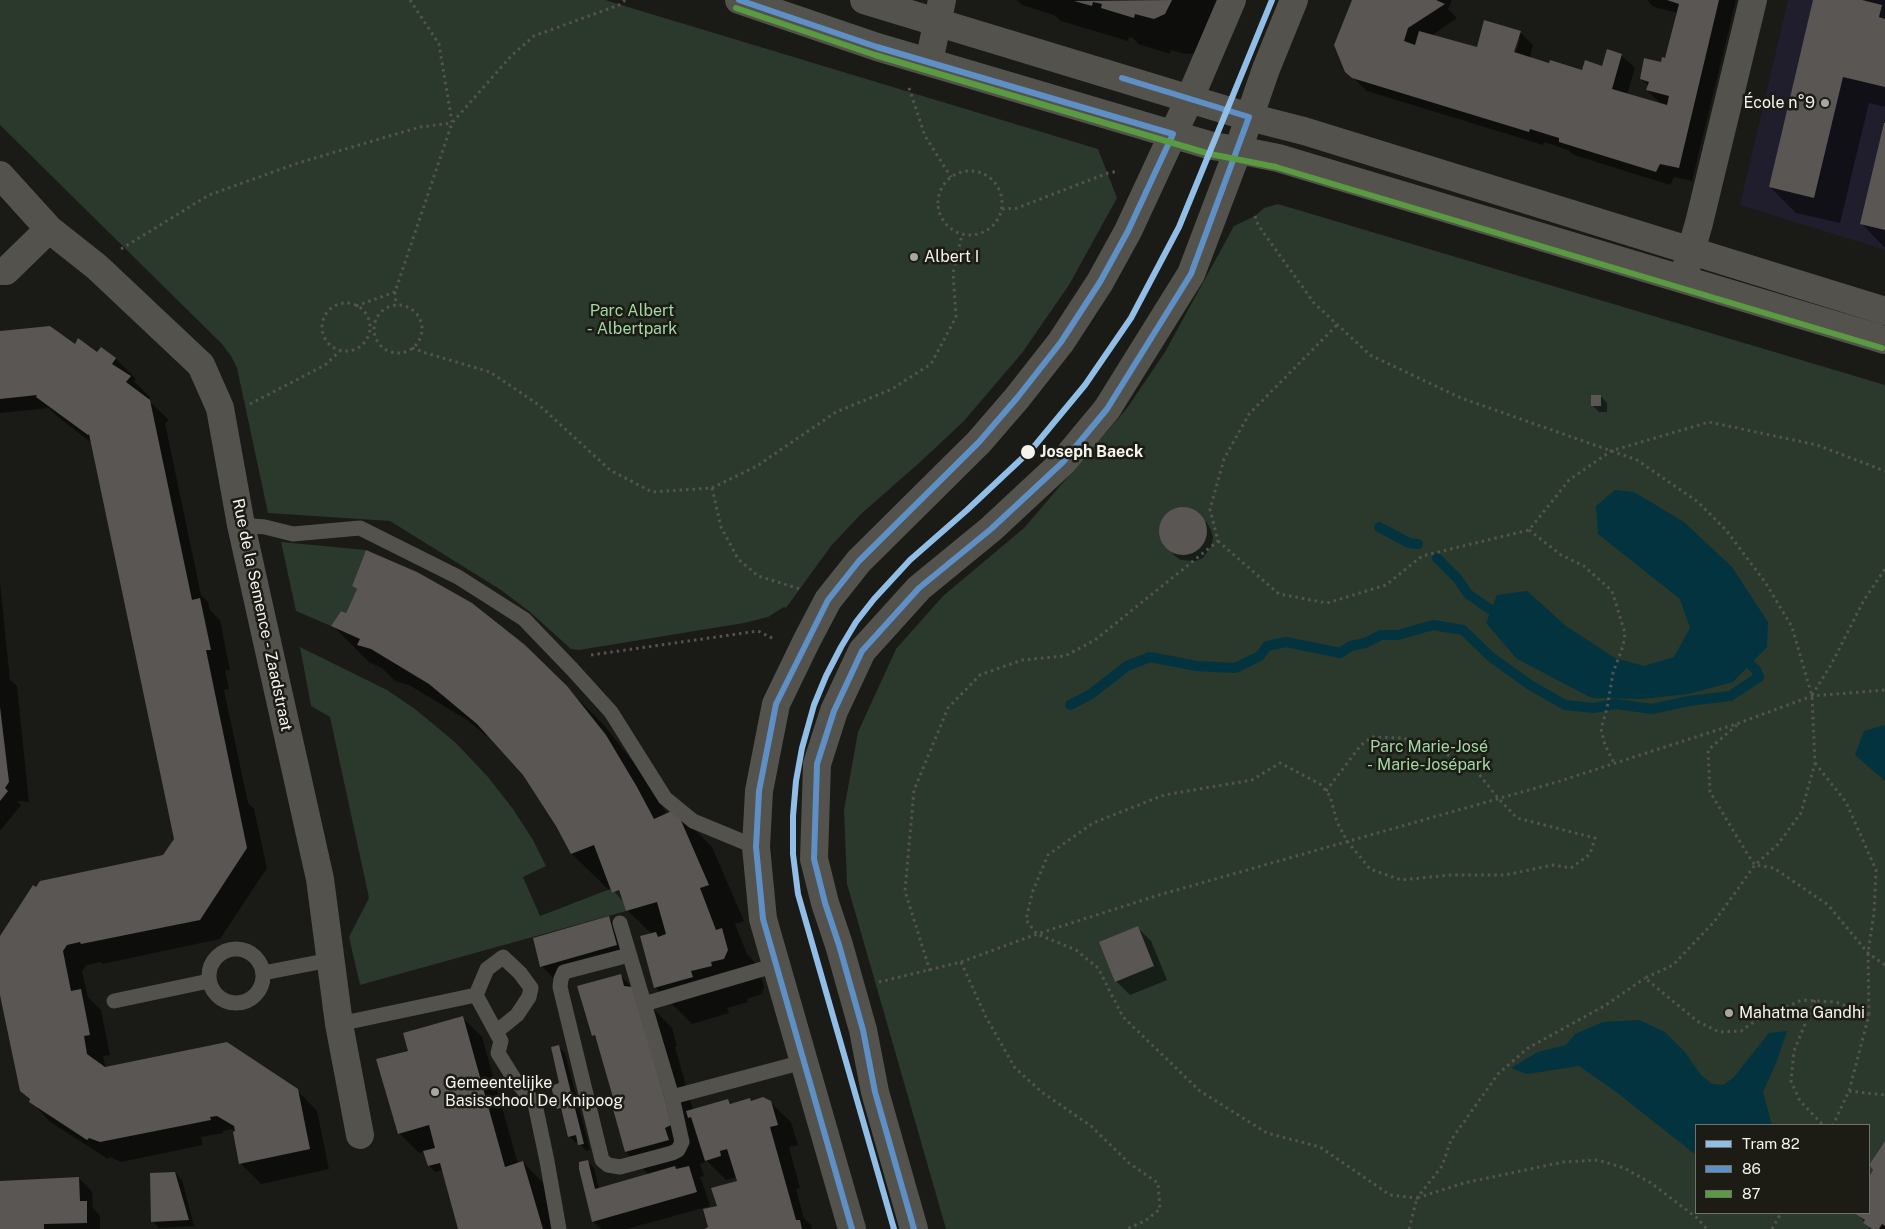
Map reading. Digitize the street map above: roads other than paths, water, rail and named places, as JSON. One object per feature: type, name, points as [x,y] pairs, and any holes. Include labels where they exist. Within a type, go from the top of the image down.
[{"type":"street","points":[[739,0],[877,47],[1212,146],[1278,158],[1885,340]]},
{"type":"street","points":[[864,0],[939,11],[1249,117],[1304,131],[1885,311]]},
{"type":"street","points":[[852,1229],[763,919],[756,846],[759,791],[776,704],[828,600],[859,560],[979,442],[1017,398],[1061,342],[1100,282],[1128,231],[1174,134],[1232,0]]},
{"type":"street","points":[[914,1229],[875,1092],[863,1030],[814,860],[817,764],[834,711],[862,651],[919,588],[991,529],[1063,462],[1107,409],[1191,274],[1238,150],[1266,69],[1294,0]]},
{"type":"street","points":[[1683,280],[1699,223],[1753,0]]},
{"type":"street","points":[[928,62],[939,11]]},
{"type":"street","name":"Rue de la Semence - Zaadstraat","points":[[0,175],[49,229],[97,267],[201,365],[220,408],[240,525],[320,879],[339,1024],[360,1135]]},
{"type":"street","points":[[0,271],[6,270],[49,229]]},
{"type":"lane","points":[[240,525],[293,534],[360,528],[458,577],[524,619],[572,669],[611,712],[665,798],[694,821],[756,846]]},
{"type":"lane","points":[[620,923],[630,955],[672,1097],[682,1142],[678,1150],[620,1167],[608,1165],[602,1160],[560,987],[560,979],[564,972],[630,955]]},
{"type":"lane","points":[[232,948],[245,950],[255,956],[262,967],[262,972],[263,979],[259,991],[251,1000],[239,1004],[227,1002],[216,996],[209,986],[208,973],[212,962],[220,953],[232,948]]},
{"type":"lane","points":[[476,995],[487,969],[503,956],[520,973],[530,988],[529,997],[517,1015],[496,1032]]},
{"type":"lane","points":[[262,972],[330,960]]},
{"type":"lane","points":[[644,1004],[776,965]]},
{"type":"lane","points":[[114,1001],[209,981]]},
{"type":"lane","points":[[339,1024],[476,995]]},
{"type":"lane","points":[[476,995],[501,1041],[498,1053],[512,1078],[535,1104],[559,1229]]},
{"type":"lane","points":[[672,1097],[803,1062]]},
{"type":"water","points":[[1615,490],[1634,492],[1684,522],[1732,567],[1768,622],[1767,647],[1733,682],[1688,694],[1642,699],[1592,698],[1517,659],[1486,623],[1497,595],[1527,591],[1566,626],[1615,658],[1644,666],[1674,657],[1690,628],[1680,599],[1598,534],[1596,506]]},
{"type":"water","points":[[1885,725],[1885,781],[1855,755],[1864,731]]},
{"type":"water","points":[[1639,1020],[1665,1032],[1684,1051],[1701,1075],[1712,1084],[1723,1085],[1733,1078],[1769,1033],[1787,1031],[1763,1092],[1772,1124],[1695,1124],[1695,1154],[1615,1091],[1579,1066],[1527,1074],[1511,1068],[1538,1052],[1566,1045],[1575,1034],[1603,1022]]},
{"type":"waterway","points":[[1379,527],[1409,543],[1418,544]]},
{"type":"waterway","points":[[1437,558],[1457,578],[1468,594],[1491,610]]},
{"type":"waterway","points":[[1070,705],[1091,694],[1127,666],[1150,657],[1197,666],[1235,668],[1260,656],[1267,646],[1286,642],[1340,653],[1351,646],[1365,643],[1381,635],[1398,635],[1433,625],[1463,630],[1491,657],[1530,685],[1565,705],[1594,708],[1616,704],[1652,709],[1689,701],[1730,696],[1759,677],[1756,670],[1750,664]]},
{"type":"tram line","name":"82","points":[[894,1229],[798,894],[793,854],[793,816],[796,781],[802,748],[814,705],[841,647],[856,622],[874,599],[910,560],[1032,449],[1085,385],[1131,318],[1179,227],[1272,0]]},
{"type":"place","name":"École n°9","points":[[1825,103]]},
{"type":"place","name":"Albert I","points":[[914,257]]},
{"type":"place","name":"Joseph Baeck","points":[[1028,452]]},
{"type":"place","name":"Mahatma Gandhi","points":[[1729,1013]]},
{"type":"place","name":"Gemeentelijke Basisschool De Knipoog","points":[[435,1092]]},
{"type":"park label","name":"Parc Albert - Albertpark","points":[[632,320]]},
{"type":"park label","name":"Parc Marie-José - Marie-Josépark","points":[[1429,756]]}]
